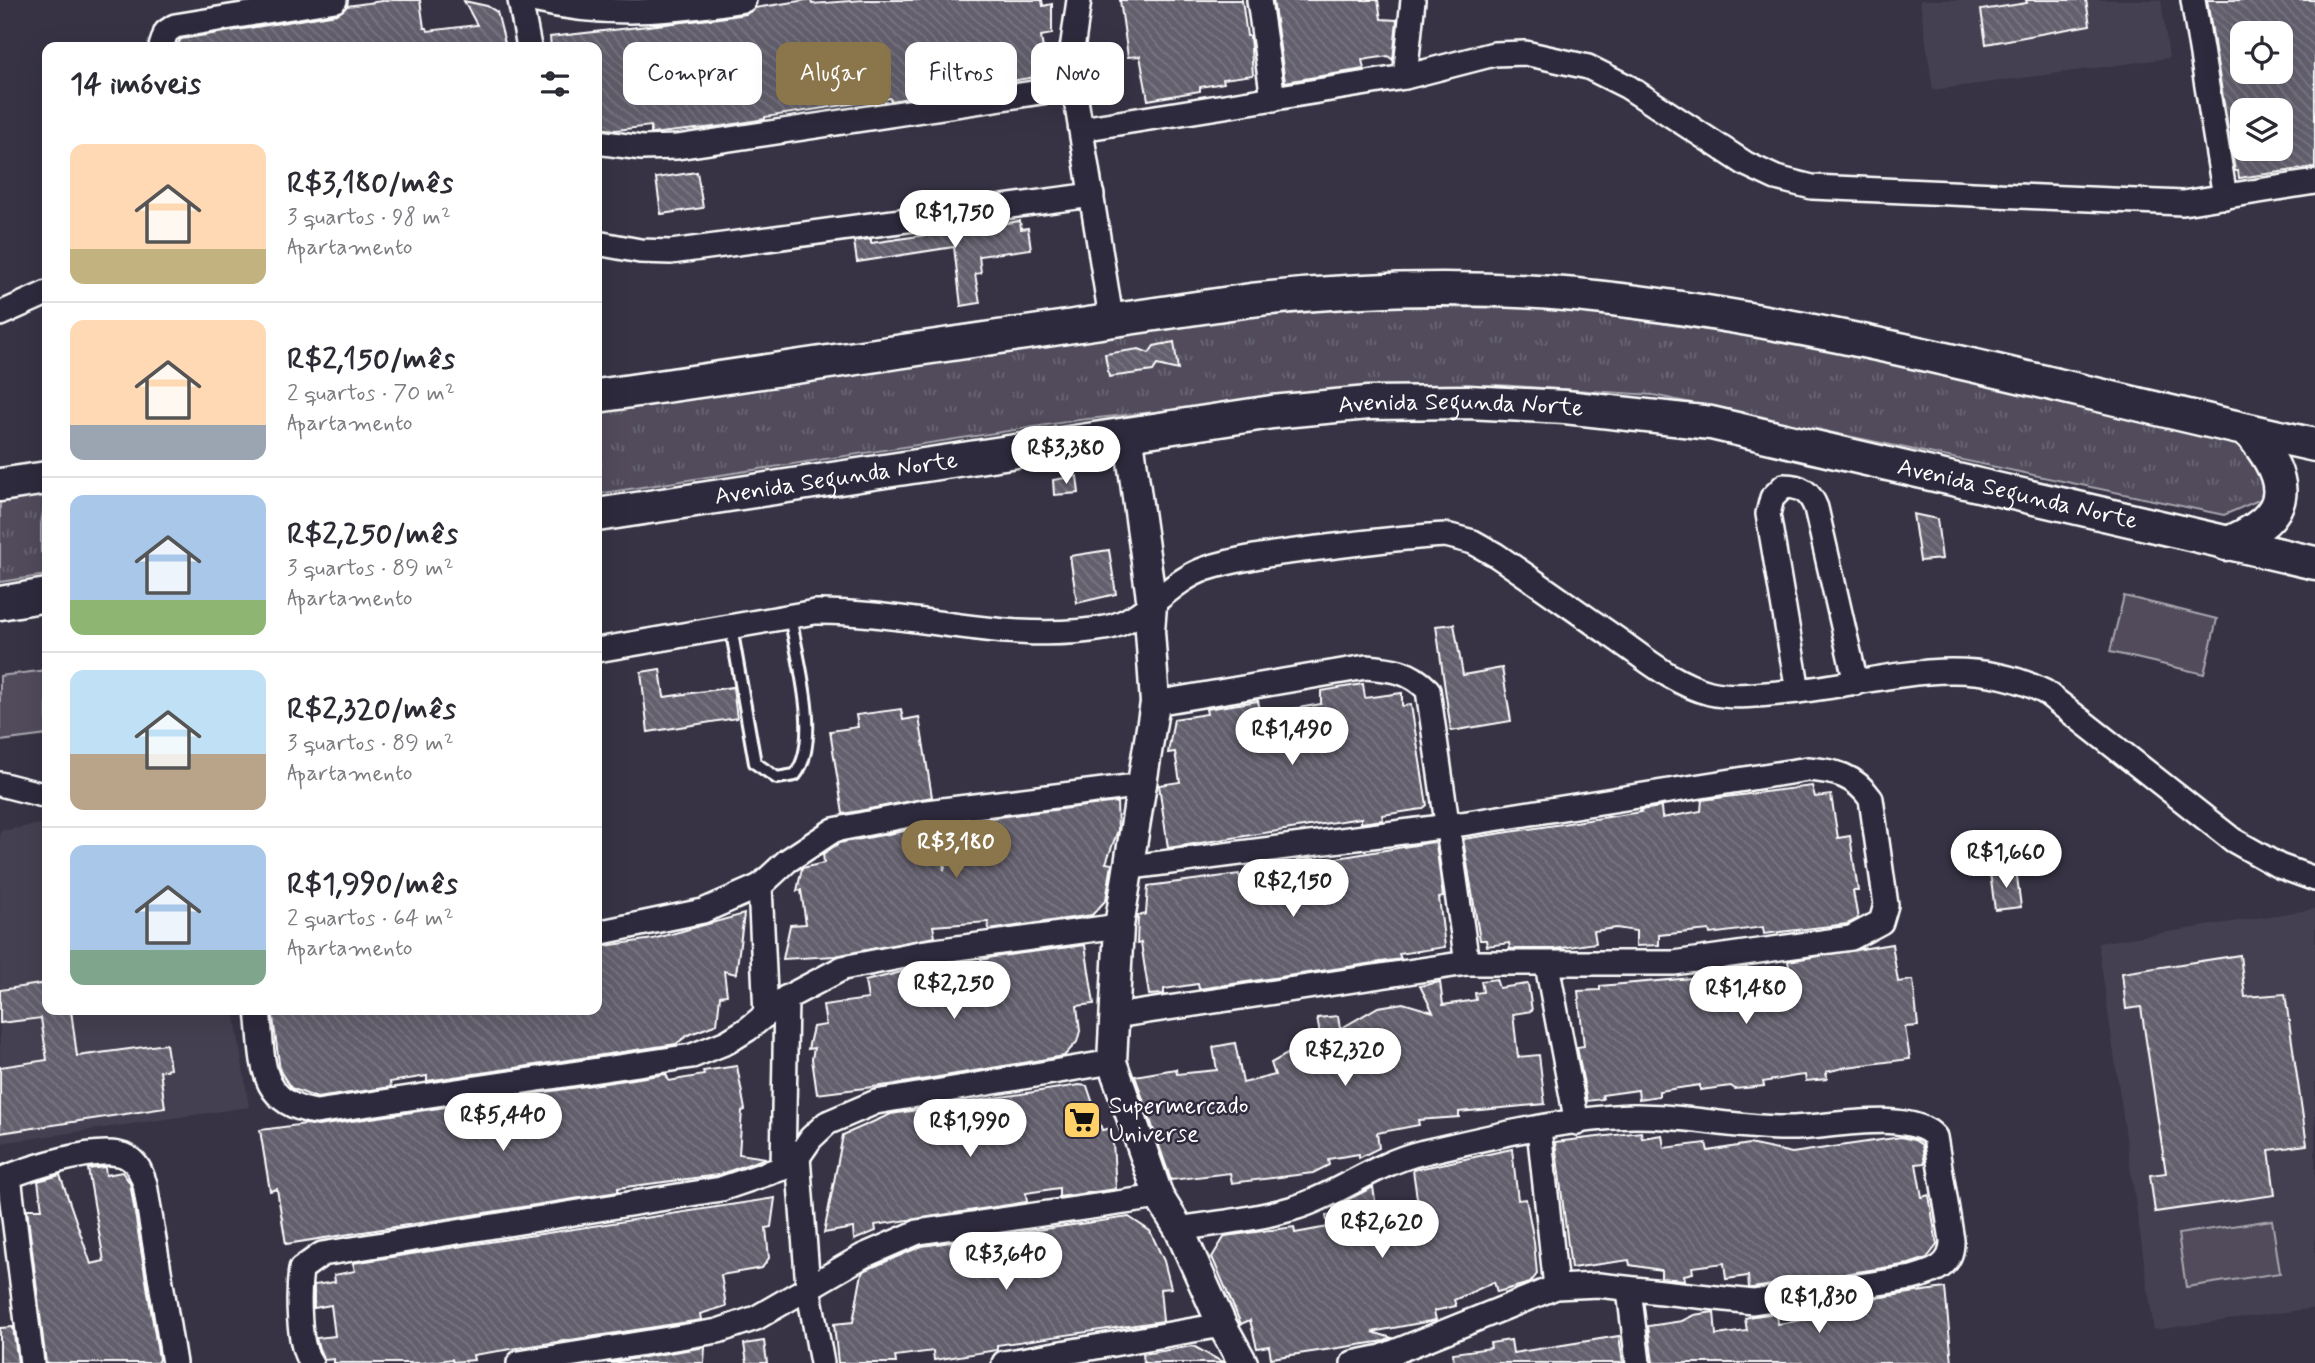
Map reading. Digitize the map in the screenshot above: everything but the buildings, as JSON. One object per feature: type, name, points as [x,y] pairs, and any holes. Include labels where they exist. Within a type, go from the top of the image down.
[{"type":"main road","points":[[602,395],[1111,318],[1298,295],[1461,289],[1574,295],[1703,311],[1811,329],[2315,445]]},
{"type":"main road","name":"Avenida Segunda Norte","points":[[602,514],[1272,412],[1368,403],[1468,402],[1565,407],[1711,423],[2315,563]]},
{"type":"main road","points":[[2226,544],[2243,537],[2270,518],[2277,501],[2281,480],[2270,456],[2249,431]]},
{"type":"main road","points":[[0,485],[42,479]]},
{"type":"main road","points":[[0,603],[42,596]]},
{"type":"street","points":[[163,42],[166,32],[175,26],[335,0]]},
{"type":"street","points":[[520,0],[527,42]]},
{"type":"street","points":[[534,0],[584,10],[627,13],[692,8],[744,0]]},
{"type":"street","points":[[1073,42],[1079,0]]},
{"type":"street","points":[[1259,0],[1273,99]]},
{"type":"street","points":[[1405,76],[1413,0]]},
{"type":"street","points":[[2193,0],[2225,197]]},
{"type":"street","points":[[1081,129],[1405,76],[1494,54],[1525,53],[1588,66],[1628,86],[1746,164],[1776,178],[1812,187],[2183,203],[2315,181]]},
{"type":"street","points":[[602,143],[642,148],[677,147],[1031,93]]},
{"type":"street","points":[[1077,105],[1111,318]]},
{"type":"street","points":[[602,244],[640,251],[671,252],[1092,195]]},
{"type":"street","points":[[0,314],[42,300]]},
{"type":"street","points":[[1128,432],[1152,604],[1150,631],[1156,703],[1131,867],[1119,926],[1112,1062],[1159,1197],[1179,1229],[1222,1325],[1243,1363]]},
{"type":"street","points":[[1798,691],[1768,514],[1772,498],[1784,486],[1797,486],[1806,492],[1816,508],[1856,683]]},
{"type":"street","points":[[602,649],[790,616],[846,612],[1003,633],[1064,634],[1109,628],[1152,604],[1177,583],[1204,569],[1264,555],[1446,536],[1473,542],[1496,555],[1673,678],[1711,693],[1746,696],[1798,691],[1944,669],[1970,669],[2022,680],[2045,692],[2233,840],[2279,866],[2315,879]]},
{"type":"street","points":[[1156,703],[1366,667],[1395,669],[1416,677],[1428,690],[1467,963]]},
{"type":"street","points":[[1115,1016],[1467,963],[1674,963],[1851,938],[1881,922],[1885,893],[1871,799],[1861,785],[1850,778],[1835,771],[1808,769],[1449,826],[1131,867]]},
{"type":"street","points":[[0,784],[42,795]]},
{"type":"street","points":[[602,932],[703,911],[760,886],[787,861],[834,830],[919,813],[1144,785]]},
{"type":"street","points":[[760,886],[766,1015]]},
{"type":"street","points":[[259,1015],[267,1084],[285,1103],[297,1109],[316,1112],[692,1056],[727,1042],[786,998],[843,968],[920,953],[1119,926]]},
{"type":"street","points":[[1547,965],[1577,1123]]},
{"type":"street","points":[[786,998],[791,1162],[821,1363]]},
{"type":"street","points":[[311,1363],[301,1332],[299,1282],[301,1269],[322,1254],[721,1189],[791,1162],[827,1124],[876,1102],[1112,1062]]},
{"type":"street","points":[[1179,1229],[1295,1208],[1416,1154],[1539,1129],[1631,1116],[1789,1129],[1889,1121],[1913,1125],[1930,1131],[1935,1137],[1952,1240],[1952,1252],[1938,1271],[1753,1302],[1598,1285],[1556,1287],[1382,1357],[1353,1363]]},
{"type":"street","points":[[1539,1129],[1556,1287]]},
{"type":"street","points":[[32,1363],[4,1179],[106,1152],[129,1158],[139,1167],[145,1184],[174,1363]]},
{"type":"street","points":[[519,1363],[718,1331],[756,1318],[891,1241],[918,1232],[1159,1197]]},
{"type":"street","points":[[1629,1290],[1638,1363]]},
{"type":"street","points":[[1004,1363],[1222,1325]]},
{"type":"lane","points":[[731,626],[755,763],[776,778],[795,775],[804,764],[809,737],[790,616]]},
{"type":"shaded area","points":[[1920,0],[2161,0],[2169,58],[1933,90]]},
{"type":"shaded area","points":[[42,824],[42,1015],[235,1015],[249,1107],[0,1143],[0,831]]},
{"type":"shaded area","points":[[2315,909],[2315,1308],[2154,1330],[2098,943]]},
{"type":"green space","points":[[1280,306],[1559,308],[1820,347],[2249,442],[2270,473],[2266,497],[2224,515],[1653,395],[1497,385],[1341,392],[1079,420],[602,493],[602,406]]},
{"type":"green space","points":[[42,491],[42,576],[0,582],[0,498]]},
{"type":"green space","points":[[2124,596],[2217,619],[2204,674],[2110,652]]},
{"type":"green space","points":[[42,671],[42,736],[0,741],[0,676]]},
{"type":"green space","points":[[2272,1220],[2280,1273],[2186,1287],[2178,1234]]},
{"type":"place","name":"Supermercado Universe","points":[[1082,1120]]}]
